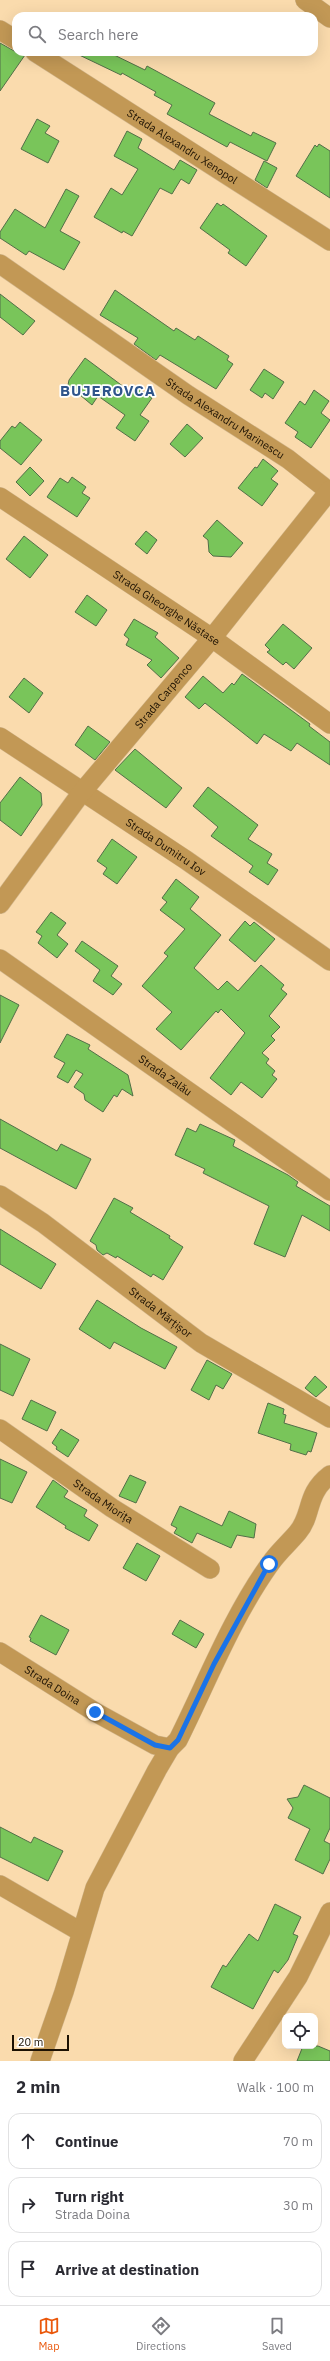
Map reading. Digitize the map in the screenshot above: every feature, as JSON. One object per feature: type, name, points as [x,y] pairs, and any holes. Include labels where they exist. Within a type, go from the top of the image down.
[{"type":"street","points":[[305,0],[330,18]]},
{"type":"street","points":[[0,30],[12,38]]},
{"type":"street","name":"Strada Alexandru Xenopol","points":[[41,56],[330,241]]},
{"type":"street","name":"Strada Alexandru Marinescu","points":[[0,264],[188,395],[288,460],[330,491]]},
{"type":"street","name":"Strada Carpenco","points":[[0,904],[82,792],[212,638],[330,491]]},
{"type":"street","name":"Strada Gheorghe Năstase","points":[[0,497],[212,638],[330,724]]},
{"type":"street","name":"Strada Dumitru Iov","points":[[0,737],[186,860],[330,960]]},
{"type":"street","name":"Strada Zalău","points":[[0,959],[330,1191]]},
{"type":"street","name":"Strada Mărțișor","points":[[0,1195],[49,1227],[201,1343],[330,1418]]},
{"type":"street","name":"Strada Miorița","points":[[0,1429],[112,1508],[210,1569]]},
{"type":"street","points":[[40,2061],[64,1992],[95,1888],[170,1748],[178,1740],[214,1664],[269,1564],[289,1540],[299,1532],[320,1483],[330,1475]]},
{"type":"street","name":"Strada Doina","points":[[0,1652],[95,1712],[155,1745],[170,1748]]},
{"type":"street","points":[[0,1885],[81,1932]]},
{"type":"street","points":[[243,2061],[298,1977],[330,1912]]},
{"type":"building","points":[[0,43],[12,50],[12,56],[24,56],[0,91]]},
{"type":"building","points":[[81,56],[116,56],[145,70],[147,66],[215,103],[209,114],[251,136],[253,132],[276,143],[267,161],[230,142],[227,147],[167,114],[172,105],[154,95],[156,92],[122,73],[121,75]]},
{"type":"building","points":[[37,119],[50,126],[45,133],[59,141],[48,163],[21,149]]},
{"type":"building","points":[[127,131],[142,139],[138,148],[174,170],[180,160],[197,170],[189,184],[181,179],[172,194],[160,188],[132,236],[123,231],[122,233],[94,217],[111,188],[122,195],[138,169],[114,156]]},
{"type":"building","points":[[319,144],[330,151],[330,198],[296,176],[315,145],[317,147]]},
{"type":"building","points":[[264,161],[277,168],[267,188],[255,180]]},
{"type":"building","points":[[66,189],[79,196],[60,231],[80,242],[64,270],[29,251],[26,255],[0,238],[0,232],[15,209],[45,228]]},
{"type":"building","points":[[217,203],[221,206],[223,204],[267,236],[246,266],[228,253],[230,250],[200,228]]},
{"type":"building","points":[[115,290],[174,331],[176,328],[195,340],[198,336],[229,356],[227,360],[233,364],[216,389],[160,355],[156,360],[134,344],[138,338],[100,315]]},
{"type":"building","points":[[0,294],[35,321],[23,335],[0,317]]},
{"type":"building","points":[[85,358],[132,393],[136,387],[152,398],[140,415],[149,421],[135,441],[116,428],[125,415],[98,396],[92,405],[68,385],[69,380]]},
{"type":"building","points":[[264,369],[284,382],[273,399],[265,393],[262,398],[250,390]]},
{"type":"building","points":[[314,390],[329,401],[321,413],[330,420],[311,448],[295,437],[298,432],[285,423],[300,401],[305,405]]},
{"type":"building","points":[[20,422],[42,440],[21,465],[0,448],[0,441],[12,426],[15,428]]},
{"type":"building","points":[[187,424],[203,438],[185,457],[170,444]]},
{"type":"building","points":[[263,459],[278,471],[271,479],[278,484],[262,506],[238,488],[255,467],[257,468]]},
{"type":"building","points":[[30,467],[44,481],[30,496],[16,482]]},
{"type":"building","points":[[72,477],[86,487],[82,493],[90,498],[77,517],[47,497],[60,478],[68,483]]},
{"type":"building","points":[[217,520],[243,543],[231,557],[213,556],[209,552],[208,540],[203,536]]},
{"type":"building","points":[[146,531],[157,540],[147,554],[135,544]]},
{"type":"building","points":[[24,536],[48,555],[30,578],[6,559]]},
{"type":"building","points":[[87,595],[107,610],[96,626],[75,612]]},
{"type":"building","points":[[134,619],[158,633],[155,637],[179,658],[161,678],[147,665],[152,660],[126,645],[129,639],[124,635]]},
{"type":"building","points":[[283,624],[312,648],[294,669],[286,662],[283,665],[267,652],[270,650],[265,645]]},
{"type":"building","points":[[242,674],[310,724],[309,726],[330,742],[330,765],[297,743],[291,751],[264,734],[257,744],[205,703],[199,709],[185,697],[203,676],[223,693],[232,683],[234,685]]},
{"type":"building","points":[[24,678],[43,693],[29,713],[9,697]]},
{"type":"building","points":[[88,726],[110,742],[95,760],[75,745]]},
{"type":"building","points":[[135,749],[182,788],[166,808],[115,770]]},
{"type":"building","points":[[20,777],[41,793],[42,805],[21,836],[0,820],[0,803]]},
{"type":"building","points":[[208,787],[258,825],[248,839],[272,854],[267,863],[278,870],[268,885],[249,872],[253,866],[211,836],[218,827],[193,806]]},
{"type":"building","points":[[112,839],[137,857],[117,884],[103,874],[107,868],[97,861]]},
{"type":"building","points":[[176,879],[199,897],[190,909],[221,935],[194,968],[218,990],[227,981],[238,991],[261,965],[284,985],[281,989],[287,994],[269,1016],[280,1027],[271,1036],[275,1040],[262,1053],[269,1059],[266,1063],[275,1071],[272,1075],[277,1079],[262,1098],[241,1082],[231,1095],[210,1078],[245,1033],[221,1009],[218,1013],[216,1011],[181,1050],[156,1029],[172,1012],[142,986],[168,956],[164,953],[185,929],[160,910],[167,902],[162,898]]},
{"type":"building","points":[[51,912],[66,923],[57,935],[68,944],[57,958],[38,943],[42,936],[36,932]]},
{"type":"building","points":[[245,921],[250,926],[254,922],[275,939],[255,962],[229,940]]},
{"type":"building","points":[[82,941],[118,966],[111,976],[122,984],[113,995],[93,981],[100,970],[75,951]]},
{"type":"building","points":[[0,995],[19,1005],[0,1043]]},
{"type":"building","points":[[67,1034],[90,1045],[88,1049],[128,1075],[133,1096],[122,1089],[117,1097],[114,1095],[103,1112],[85,1100],[84,1094],[74,1087],[83,1074],[76,1070],[68,1083],[57,1077],[65,1063],[54,1057]]},
{"type":"building","points":[[0,1119],[57,1151],[61,1144],[91,1159],[76,1189],[0,1148]]},
{"type":"building","points":[[200,1124],[235,1140],[233,1146],[288,1175],[298,1182],[296,1186],[330,1206],[330,1231],[302,1215],[285,1257],[254,1244],[269,1206],[203,1173],[205,1169],[175,1155],[187,1128],[196,1132]]},
{"type":"building","points":[[114,1198],[133,1208],[130,1212],[170,1236],[169,1238],[183,1247],[163,1280],[153,1274],[151,1277],[117,1256],[116,1258],[107,1253],[103,1255],[97,1250],[96,1245],[90,1241]]},
{"type":"building","points":[[0,1229],[56,1264],[41,1289],[0,1264]]},
{"type":"building","points":[[97,1300],[141,1328],[177,1347],[165,1369],[114,1342],[110,1349],[79,1329]]},
{"type":"building","points":[[0,1344],[30,1359],[13,1396],[0,1390]]},
{"type":"building","points":[[207,1360],[232,1374],[223,1389],[216,1385],[209,1400],[191,1390]]},
{"type":"building","points":[[315,1376],[327,1387],[316,1397],[305,1388]]},
{"type":"building","points":[[31,1400],[56,1412],[47,1431],[22,1419]]},
{"type":"building","points":[[268,1403],[284,1409],[283,1414],[286,1415],[284,1423],[317,1433],[311,1452],[308,1451],[306,1455],[290,1450],[291,1444],[258,1433]]},
{"type":"building","points":[[61,1429],[79,1440],[68,1457],[56,1449],[57,1447],[52,1443]]},
{"type":"building","points":[[0,1459],[27,1472],[12,1503],[0,1498]]},
{"type":"building","points":[[130,1475],[146,1482],[136,1503],[119,1496]]},
{"type":"building","points":[[53,1480],[68,1491],[64,1497],[87,1510],[84,1516],[98,1525],[89,1541],[65,1528],[66,1526],[36,1507]]},
{"type":"building","points":[[180,1506],[222,1526],[229,1511],[256,1524],[254,1538],[237,1535],[231,1548],[197,1533],[192,1543],[174,1533],[177,1528],[171,1525]]},
{"type":"building","points":[[137,1543],[160,1556],[146,1581],[123,1568]]},
{"type":"building","points":[[41,1615],[69,1630],[56,1655],[30,1641],[31,1638],[29,1637]]},
{"type":"building","points":[[180,1620],[204,1634],[196,1648],[172,1634]]},
{"type":"building","points":[[304,1785],[330,1798],[330,1828],[324,1841],[330,1844],[330,1859],[323,1874],[295,1860],[310,1829],[288,1818],[293,1808],[287,1799],[298,1797]]},
{"type":"building","points":[[0,1827],[31,1843],[34,1837],[63,1851],[48,1881],[0,1857]]},
{"type":"building","points":[[275,1904],[301,1917],[293,1934],[298,1936],[288,1960],[278,1973],[274,1970],[253,2009],[211,1987],[223,1965],[226,1967],[249,1934],[258,1941]]},
{"type":"building","points":[[318,2046],[330,2051],[330,2061],[297,2061],[302,2049],[318,2049]]},
{"type":"district","name":"BUJEROVCA","points":[[108,390]]},
{"type":"route","points":[[95,1712],[155,1745],[170,1748],[178,1740],[214,1664],[269,1564]]}]
